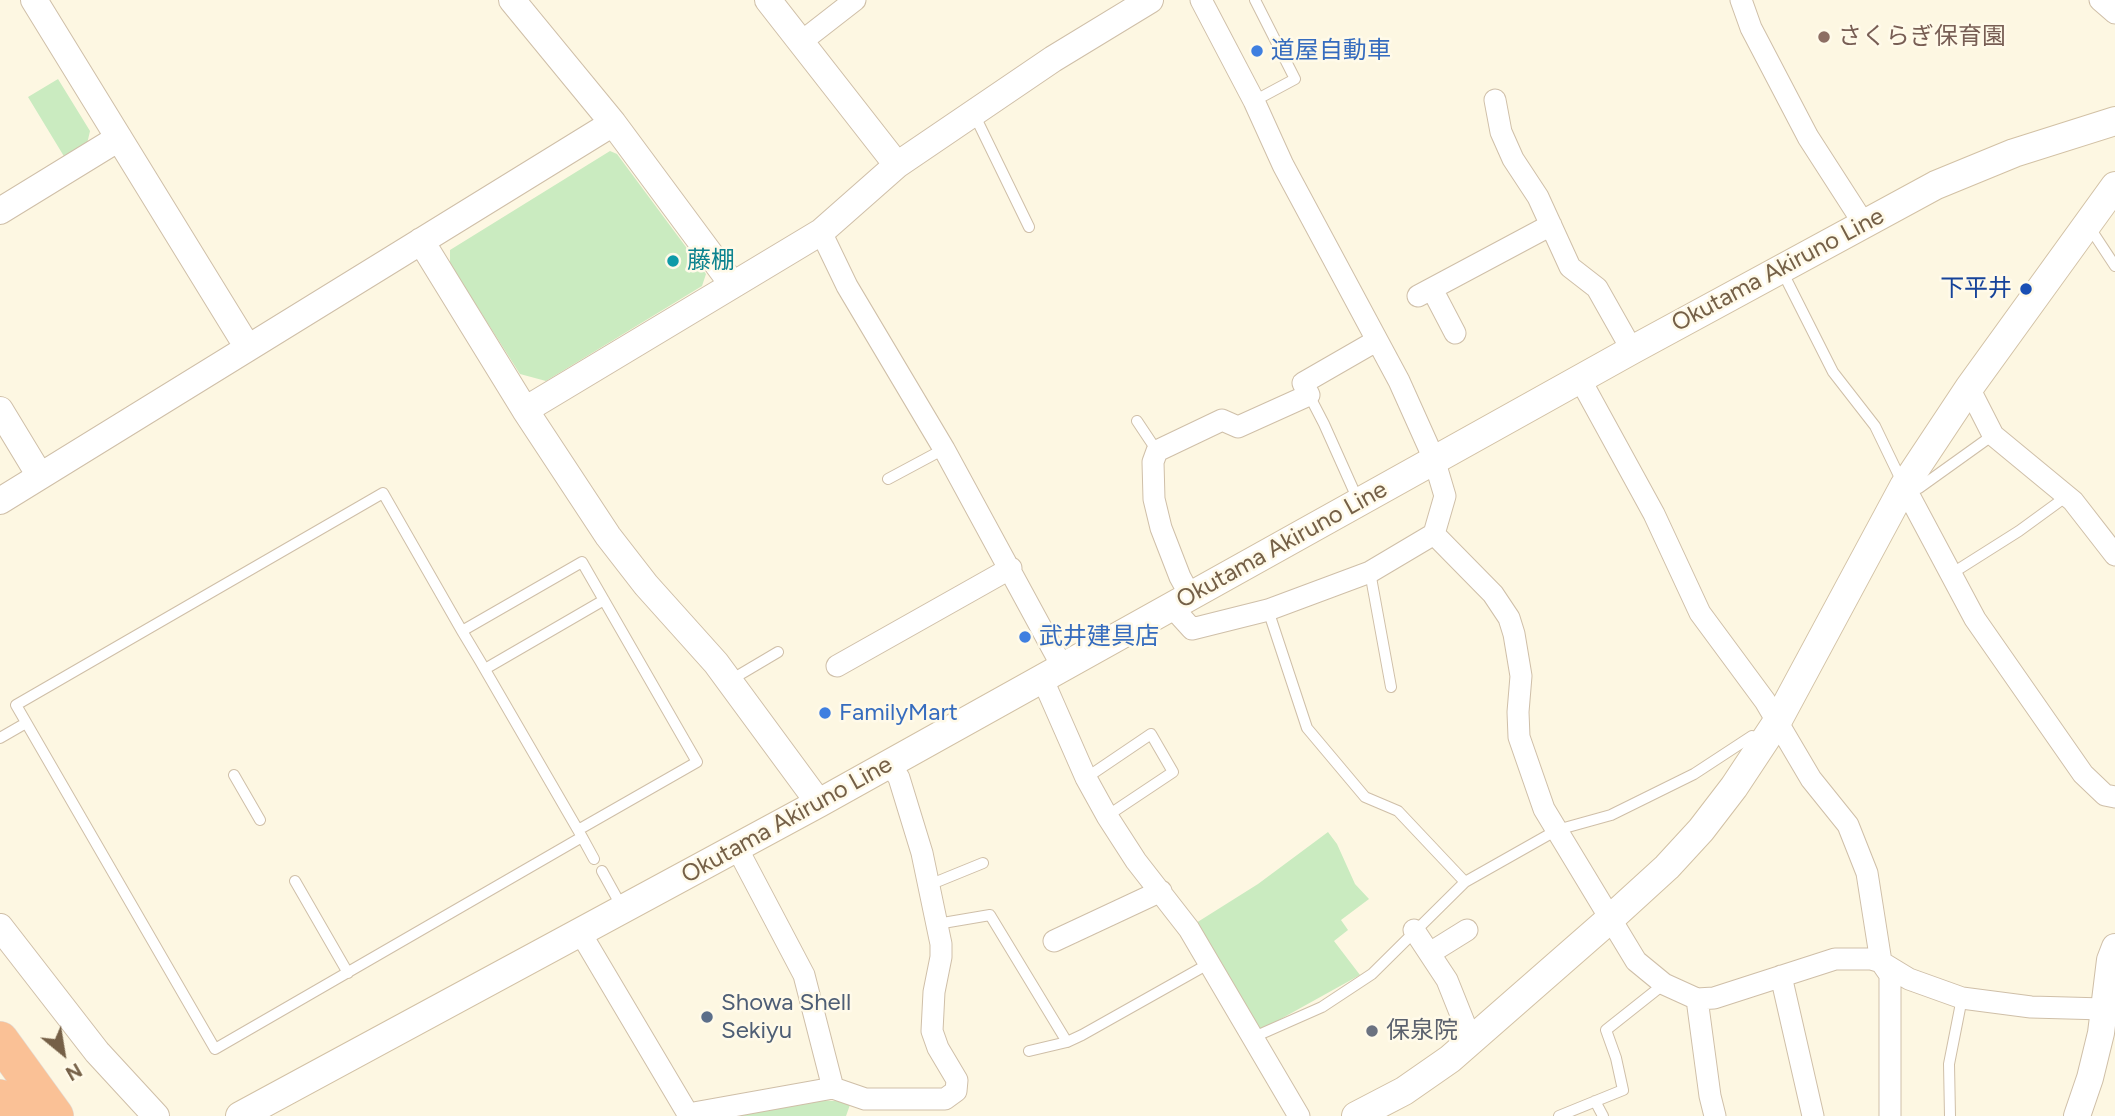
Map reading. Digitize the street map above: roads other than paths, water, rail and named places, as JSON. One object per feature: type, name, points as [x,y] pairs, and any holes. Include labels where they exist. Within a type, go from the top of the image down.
[{"type":"highway","points":[[0,1040],[55,1116]]},
{"type":"highway","points":[[0,1098],[13,1116]]},
{"type":"main road","name":"Okutama Akiruno Line","points":[[240,1116],[820,803],[1632,349],[1936,185],[2014,153],[2115,121]]},
{"type":"main road","points":[[1356,1116],[1404,1091],[1450,1059],[1667,867],[1701,830],[1734,787],[1771,731],[1969,388],[2115,186]]},
{"type":"street","points":[[34,0],[248,348]]},
{"type":"street","points":[[512,0],[613,122],[733,285]]},
{"type":"street","points":[[768,0],[897,165]]},
{"type":"street","points":[[801,42],[855,0]]},
{"type":"street","points":[[525,410],[821,232],[897,165],[1053,60],[1150,0]]},
{"type":"street","points":[[1201,0],[1283,165],[1399,382],[1434,459],[1445,496],[1434,534],[1370,572],[1268,610],[1192,629],[1181,602],[1175,565],[1161,528],[1154,499],[1153,462],[1157,451],[1222,420],[1238,427],[1308,395],[1303,383],[1376,341]]},
{"type":"street","points":[[1741,0],[1751,28],[1808,137],[1864,224]]},
{"type":"street","points":[[2099,0],[2115,13]]},
{"type":"street","points":[[1495,100],[1501,132],[1513,159],[1538,197],[1570,267],[1597,288],[1632,349]]},
{"type":"street","points":[[0,501],[613,122]]},
{"type":"street","points":[[0,211],[119,138]]},
{"type":"street","points":[[1455,333],[1425,293],[1551,225]]},
{"type":"street","points":[[821,232],[847,286],[1011,568],[1053,674],[1086,778],[1136,861],[1189,929],[1299,1116]]},
{"type":"street","points":[[421,241],[525,410],[608,536],[646,585],[729,681],[820,803]]},
{"type":"street","points":[[1580,379],[1654,514],[1700,613],[1765,701],[1771,731],[1849,825],[1867,873],[1881,962],[1890,975],[1890,1116]]},
{"type":"street","points":[[1969,388],[1993,435],[2067,496],[2115,555]]},
{"type":"street","points":[[0,410],[40,476]]},
{"type":"street","points":[[1912,487],[1951,574],[1975,619],[2083,774],[2105,795],[2115,797]]},
{"type":"street","points":[[1434,534],[1493,594],[1509,618],[1521,676],[1519,737],[1544,809],[1636,961],[1664,984],[1697,999],[1714,998],[1835,959],[1871,959],[1909,979],[1962,998],[2107,1021]]},
{"type":"street","points":[[837,666],[1011,568]]},
{"type":"street","points":[[580,932],[688,1114],[833,1088],[864,1099],[945,1099],[956,1091],[957,1080],[938,1048],[932,1031],[941,944],[922,853],[899,778],[890,764]]},
{"type":"street","points":[[737,848],[804,975],[833,1088]]},
{"type":"street","points":[[1054,941],[1161,891]]},
{"type":"street","points":[[0,927],[97,1052],[156,1116]]},
{"type":"street","points":[[1414,930],[1447,981],[1471,1040]]},
{"type":"street","points":[[1430,953],[1467,930]]},
{"type":"street","points":[[2077,1116],[2107,1021],[2110,960],[2115,947]]},
{"type":"street","points":[[1781,976],[1813,1116]]},
{"type":"street","points":[[1697,999],[1715,1116]]},
{"type":"lane","points":[[1254,102],[1296,79],[1255,0]]},
{"type":"lane","points":[[974,114],[1029,227]]},
{"type":"lane","points":[[2087,224],[2115,266]]},
{"type":"lane","points":[[1781,269],[1833,372],[1875,426],[1912,487],[1993,435]]},
{"type":"lane","points":[[1308,395],[1324,424],[1358,502]]},
{"type":"lane","points":[[1138,421],[1157,451]]},
{"type":"lane","points":[[888,479],[944,449]]},
{"type":"lane","points":[[463,631],[582,562],[697,762],[580,834],[215,1049],[16,705],[383,494],[485,669],[580,834],[594,859]]},
{"type":"lane","points":[[1951,574],[2019,531],[2067,496]]},
{"type":"lane","points":[[1370,572],[1391,687]]},
{"type":"lane","points":[[485,669],[604,600]]},
{"type":"lane","points":[[1268,610],[1307,728],[1365,797],[1398,811],[1465,882]]},
{"type":"lane","points":[[729,681],[778,652]]},
{"type":"lane","points":[[0,738],[26,723]]},
{"type":"lane","points":[[1254,1037],[1322,1007],[1372,974],[1465,882],[1557,830],[1611,815],[1694,774],[1752,736],[1771,731]]},
{"type":"lane","points":[[1086,778],[1151,734],[1173,772],[1108,816]]},
{"type":"lane","points":[[234,775],[260,820]]},
{"type":"lane","points":[[929,885],[983,863]]},
{"type":"lane","points":[[601,871],[623,909]]},
{"type":"lane","points":[[295,881],[348,972]]},
{"type":"lane","points":[[937,925],[990,915],[1067,1042]]},
{"type":"lane","points":[[1029,1051],[1067,1042],[1210,964]]},
{"type":"lane","points":[[1559,1116],[1623,1090],[1606,1030],[1664,984]]},
{"type":"lane","points":[[1950,1116],[1949,1064],[1962,998]]},
{"type":"lane","points":[[1595,1101],[1603,1116]]},
{"type":"place","name":"さくらぎ保育園","points":[[1824,37]]},
{"type":"place","name":"道屋自動車","points":[[1257,51]]},
{"type":"place","name":"藤棚","points":[[673,261]]},
{"type":"place","name":"下平井","points":[[2026,289]]},
{"type":"place","name":"武井建具店","points":[[1025,637]]},
{"type":"place","name":"FamilyMart","points":[[825,713]]},
{"type":"place","name":"Showa Shell Sekiyu","points":[[707,1017]]},
{"type":"place","name":"保泉院","points":[[1372,1031]]}]
